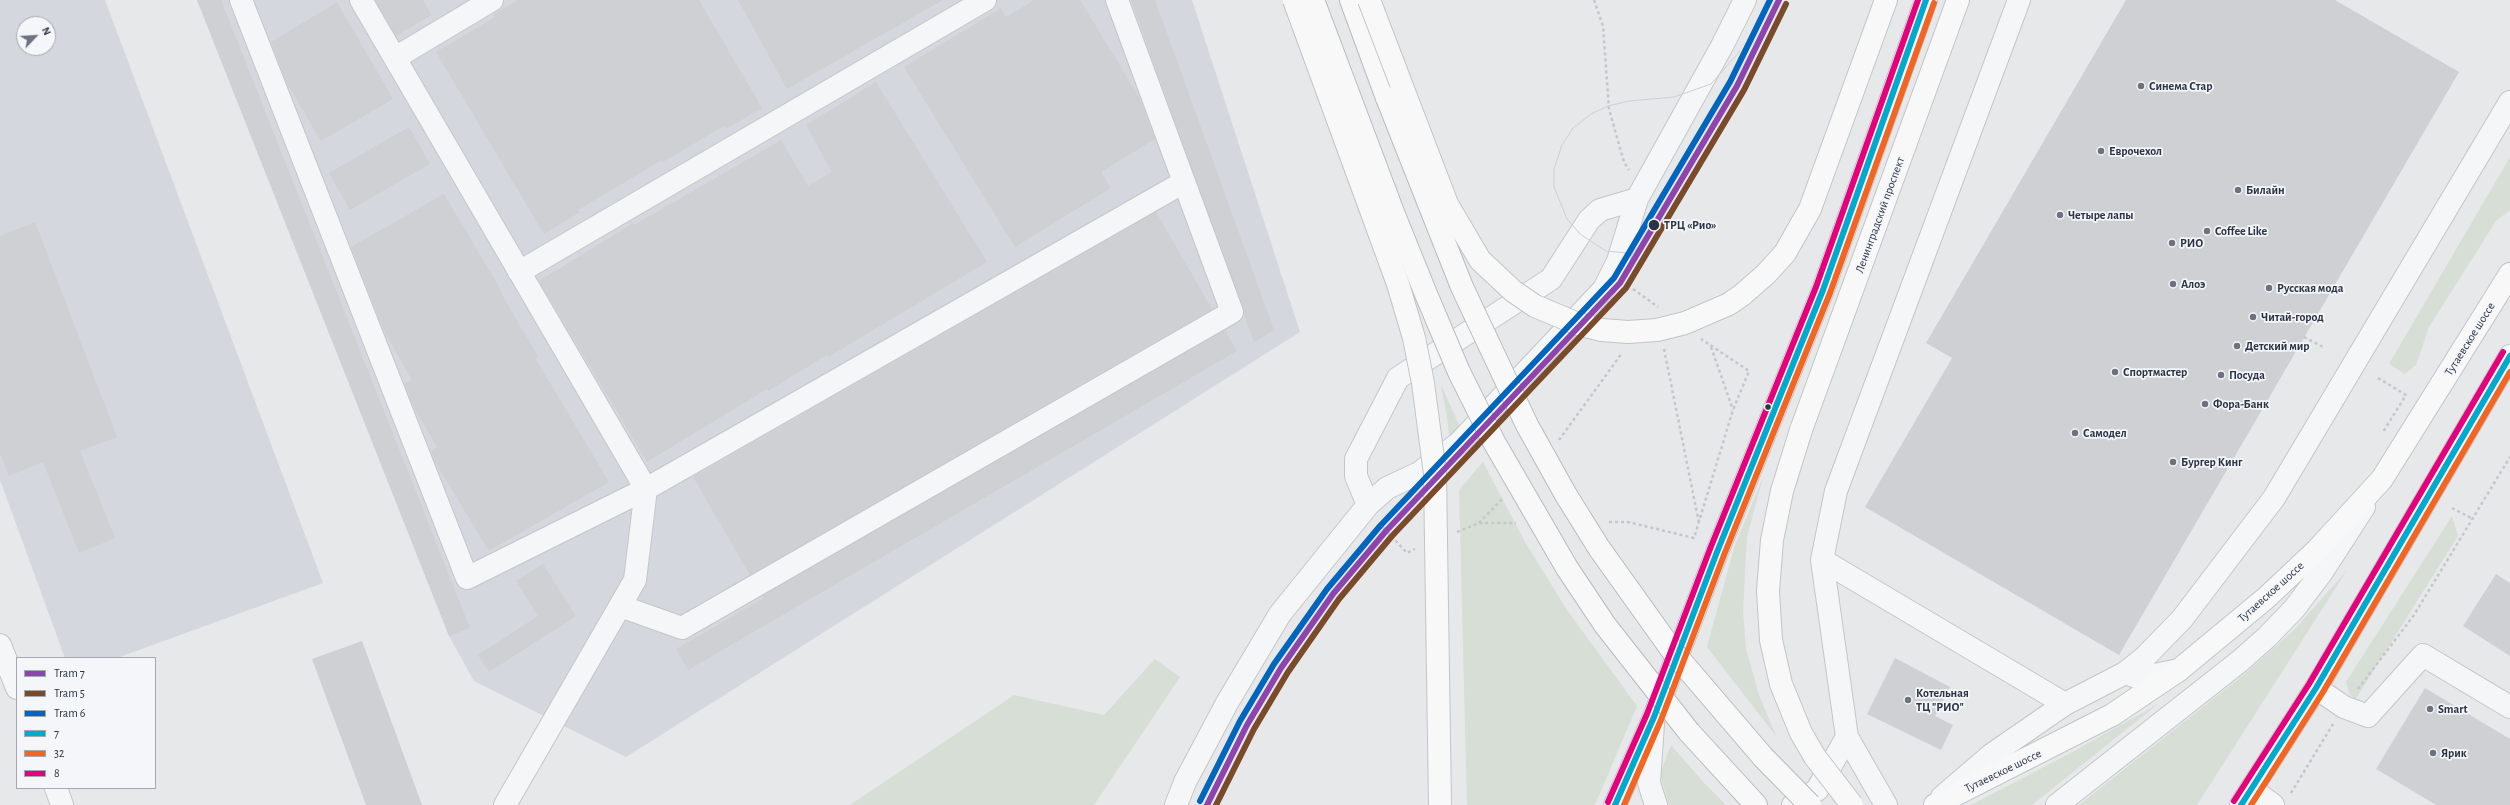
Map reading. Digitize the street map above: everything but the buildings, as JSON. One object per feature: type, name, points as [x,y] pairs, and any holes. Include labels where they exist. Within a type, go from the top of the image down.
[{"type":"main road","points":[[1294,0],[1398,284],[1414,338],[1423,383],[1435,474],[1440,805]]},
{"type":"main road","points":[[1313,0],[1408,251],[1459,372],[1494,442],[1567,568],[1605,625],[1689,732],[1756,805]]},
{"type":"main road","points":[[1351,0],[1428,204],[1462,287],[1527,425],[1566,495],[1604,555],[1674,653],[1763,757],[1810,805]]},
{"type":"main road","points":[[1369,0],[1447,204],[1480,260],[1513,291],[1535,306],[1578,324],[1602,330],[1628,332],[1657,330],[1686,324],[1724,307],[1742,295],[1766,274],[1785,254],[1810,209],[1886,0]]},
{"type":"main road","points":[[1615,805],[1654,717],[1717,552],[1823,290],[1926,0]]},
{"type":"main road","name":"Ленинградский проспект","points":[[1852,805],[1815,757],[1802,733],[1781,684],[1771,640],[1768,591],[1772,540],[1782,490],[1801,430],[1958,0]]},
{"type":"main road","name":"Тутаевское шоссе","points":[[1934,805],[2112,715],[2179,670],[2224,636],[2317,550],[2382,479],[2510,274]]},
{"type":"main road","points":[[2246,797],[2316,688],[2510,356]]},
{"type":"street","points":[[241,0],[467,578],[646,489],[1184,182]]},
{"type":"street","points":[[361,0],[646,489],[635,580],[505,805]]},
{"type":"street","points":[[395,58],[492,0]]},
{"type":"street","points":[[519,272],[985,0]]},
{"type":"street","points":[[620,606],[682,628],[1232,312],[1118,0]]},
{"type":"street","points":[[1176,805],[1185,782],[1224,709],[1280,614],[1368,505],[1387,488],[1419,472],[1459,442],[1604,289],[1618,261],[1641,194],[1745,0]]},
{"type":"street","points":[[1886,805],[1846,737],[1822,560],[1836,491],[2019,0]]},
{"type":"street","points":[[1934,805],[1991,754],[2065,704],[2124,673],[2144,658],[2182,619],[2274,498],[2510,102]]},
{"type":"street","points":[[1368,505],[1356,476],[1356,459],[1398,378],[1551,279],[1589,220],[1600,210],[1641,194]]},
{"type":"street","points":[[2057,805],[2240,662],[2294,610],[2322,572],[2382,479]]},
{"type":"street","points":[[1822,560],[2065,704]]},
{"type":"street","points":[[0,645],[16,685]]},
{"type":"street","points":[[2316,688],[2344,707],[2368,716],[2423,655],[2510,707]]},
{"type":"street","points":[[2124,673],[2139,678],[2179,670]]},
{"type":"street","points":[[1654,717],[1649,783],[1656,805]]},
{"type":"street","points":[[1793,805],[1817,790],[1846,737]]},
{"type":"street","points":[[56,789],[62,805]]},
{"type":"street","points":[[2246,797],[2280,802]]},
{"type":"path","points":[[1594,0],[1603,26],[1608,109],[1624,162],[1641,194]]},
{"type":"path","points":[[1651,312],[1656,306],[1657,313]]},
{"type":"path","points":[[2304,336],[2325,348]]},
{"type":"path","points":[[1664,344],[1699,523]]},
{"type":"path","points":[[1711,347],[1733,410]]},
{"type":"path","points":[[1553,446],[1564,435],[1624,351]]},
{"type":"path","points":[[1694,538],[1733,410],[1749,371]]},
{"type":"path","points":[[2378,378],[2406,395],[2381,436]]},
{"type":"path","points":[[2280,802],[2344,707],[2414,615],[2471,518],[2510,457]]},
{"type":"path","points":[[1479,523],[1506,496]]},
{"type":"path","points":[[2452,508],[2471,518]]},
{"type":"shaded area","points":[[0,0],[105,0],[323,583],[120,657],[65,657],[0,480]]},
{"type":"shaded area","points":[[197,0],[1192,0],[1300,332],[626,757],[474,681],[449,636]]},
{"type":"shaded area","points":[[2510,157],[2510,210],[2496,221],[2429,327],[2416,365],[2405,374],[2389,364]]},
{"type":"shaded area","points":[[1441,385],[1466,440],[1451,454],[1447,417]]},
{"type":"shaded area","points":[[1483,462],[1525,542],[1567,610],[1637,706],[1595,805],[1467,805],[1459,490]]},
{"type":"shaded area","points":[[1763,477],[1747,537],[1743,611],[1746,649],[1759,695],[1776,736],[1707,647],[1734,548]]},
{"type":"shaded area","points":[[2452,516],[2458,536],[2355,700],[2349,693],[2346,682]]},
{"type":"shaded area","points":[[2347,570],[2197,805],[2079,805],[2246,673],[2295,629]]},
{"type":"shaded area","points":[[1155,659],[1180,677],[1094,805],[850,805],[1014,695],[1104,715]]},
{"type":"shaded area","points":[[2158,704],[2032,805],[1971,805],[2069,754]]},
{"type":"shaded area","points":[[1671,745],[1706,785],[1726,805],[1669,805],[1660,774]]},
{"type":"tram line","name":"6","points":[[1200,801],[1240,721],[1274,664],[1327,589],[1380,526],[1614,278],[1730,82],[1770,0]]},
{"type":"tram line","name":"7","points":[[1207,805],[1247,725],[1281,668],[1333,594],[1386,531],[1620,283],[1737,86],[1779,0]]},
{"type":"tram line","name":"5","points":[[1216,805],[1254,729],[1288,672],[1339,599],[1392,536],[1626,288],[1744,90],[1786,4]]},
{"type":"tram line","points":[[1646,241],[1635,250],[1627,253],[1606,251],[1580,234],[1567,219],[1554,187],[1554,169],[1562,145],[1573,128],[1591,114],[1608,106],[1629,101],[1674,97],[1711,84],[1740,51]]},
{"type":"transit line","name":"8","points":[[1608,802],[1647,714],[1710,549],[1816,287],[1918,0]]},
{"type":"transit line","name":"7","points":[[1615,805],[1654,717],[1717,552],[1823,290],[1926,0]]},
{"type":"transit line","name":"32","points":[[1624,805],[1661,720],[1724,555],[1830,293],[1934,3]]},
{"type":"transit line","name":"8","points":[[2234,801],[2309,684],[2503,352]]},
{"type":"transit line","name":"7","points":[[2241,805],[2316,688],[2510,356]]},
{"type":"transit line","name":"32","points":[[2251,805],[2323,692],[2510,372]]},
{"type":"place","name":"Синема Стар","points":[[2141,86]]},
{"type":"place","name":"Еврочехол","points":[[2101,151]]},
{"type":"place","name":"Билайн","points":[[2238,190]]},
{"type":"place","name":"Четыре лапы","points":[[2060,215]]},
{"type":"place","name":"ТРЦ «Рио»","points":[[1654,225]]},
{"type":"place","name":"Coffee Like","points":[[2207,231]]},
{"type":"place","name":"РИО","points":[[2172,243]]},
{"type":"place","name":"Алоэ","points":[[2173,284]]},
{"type":"place","name":"Русская мода","points":[[2269,288]]},
{"type":"place","name":"Читай-город","points":[[2253,317]]},
{"type":"place","name":"Детский мир","points":[[2237,346]]},
{"type":"place","name":"Спортмастер","points":[[2115,372]]},
{"type":"place","name":"Посуда","points":[[2221,375]]},
{"type":"place","name":"Фора-Банк","points":[[2205,404]]},
{"type":"place","name":"Самодел","points":[[2075,433]]},
{"type":"place","name":"Бургер Кинг","points":[[2173,462]]},
{"type":"place","name":"Котельная ТЦ \"РИО\"","points":[[1908,700]]},
{"type":"place","name":"Smart","points":[[2430,709]]},
{"type":"place","name":"Ярик","points":[[2433,753]]}]
